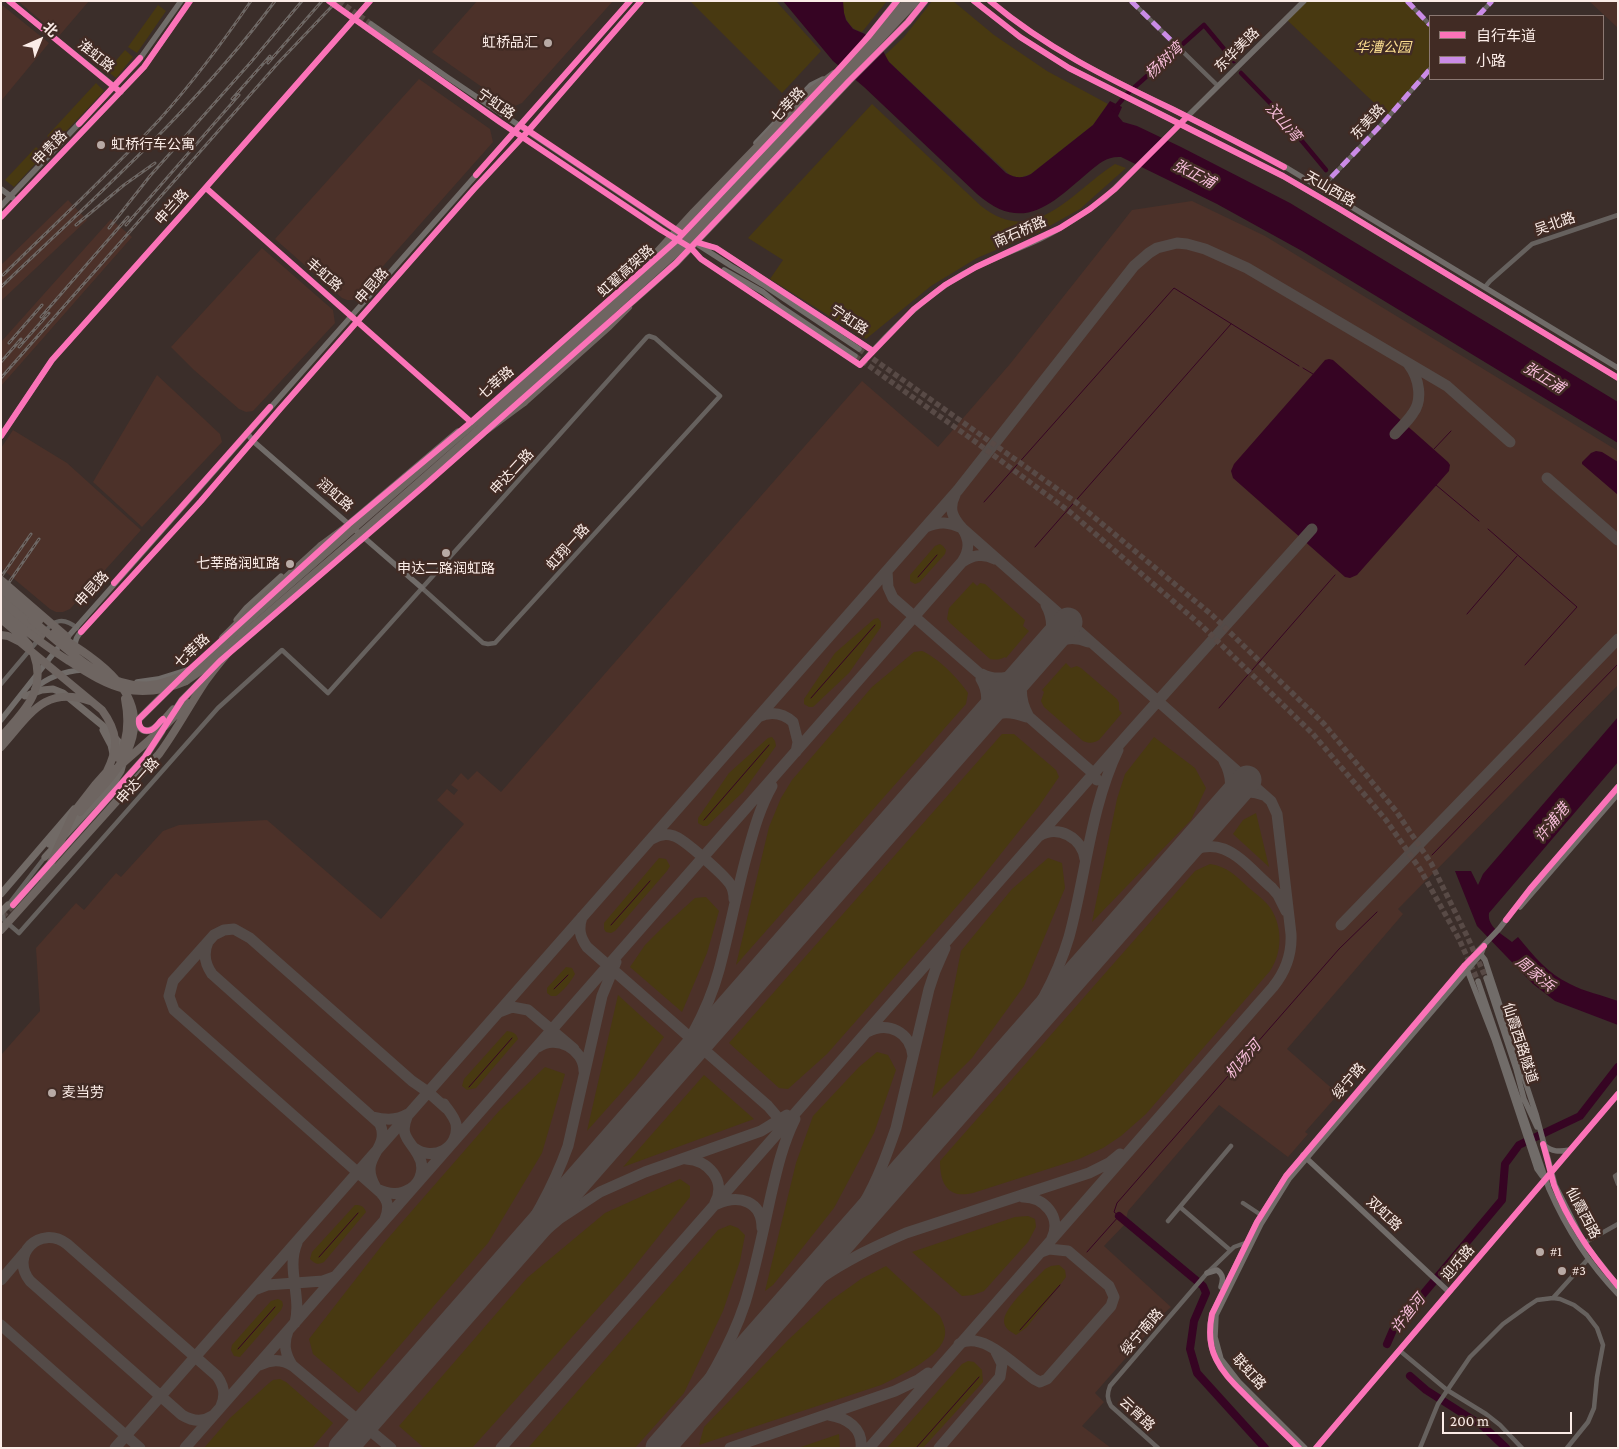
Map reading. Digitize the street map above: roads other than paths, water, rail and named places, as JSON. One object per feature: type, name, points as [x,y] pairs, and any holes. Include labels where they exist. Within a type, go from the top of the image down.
[{"type":"highway","name":"虹翟高架路","points":[[386,498],[513,389],[695,226],[907,1]]},
{"type":"highway","name":"虹翟高架路","points":[[244,634],[350,543],[700,231],[916,1]]},
{"type":"highway","points":[[622,291],[694,212],[809,92],[836,72]]},
{"type":"highway","points":[[455,450],[492,427],[524,402],[609,326],[628,306]]},
{"type":"highway","points":[[1,595],[103,676],[129,685],[150,686],[168,682],[188,673],[386,498]]},
{"type":"highway","points":[[221,640],[321,546],[386,498]]},
{"type":"highway","points":[[1,580],[79,648],[106,668],[116,678],[129,697],[133,711],[133,733],[127,752],[117,768],[80,812]]},
{"type":"highway","points":[[1,589],[50,630],[79,648]]},
{"type":"highway","points":[[1,604],[79,668]]},
{"type":"highway","points":[[1,611],[38,641],[102,682],[117,688],[135,691],[155,691],[171,688],[186,681],[202,670],[244,634]]},
{"type":"highway","points":[[1,619],[20,634],[32,649],[37,662],[39,677],[35,693],[1,737]]},
{"type":"highway","points":[[3,928],[159,754],[204,684],[244,634]]},
{"type":"highway","points":[[1,635],[20,642],[94,703],[110,720],[114,732],[115,746],[113,759],[104,775]]},
{"type":"highway","points":[[117,768],[179,713],[204,684]]},
{"type":"highway","points":[[37,890],[51,866],[74,812],[113,765],[122,750],[127,731],[128,713],[124,692]]},
{"type":"highway","points":[[1,747],[36,708],[47,700],[62,696],[76,696],[94,703]]},
{"type":"main road","name":"淮虹路","points":[[9,1],[121,92]]},
{"type":"main road","name":"申贵路","points":[[14,198],[113,86],[139,60],[181,1]]},
{"type":"main road","name":"申贵路","points":[[1,217],[3,208],[144,67],[190,1]]},
{"type":"main road","name":"申兰路","points":[[1,436],[52,360],[370,1]]},
{"type":"main road","name":"申昆路","points":[[2,719],[75,627],[630,1]]},
{"type":"main road","name":"申昆路","points":[[81,632],[253,441],[641,1]]},
{"type":"main road","name":"七莘路","points":[[897,1],[836,72],[677,240],[471,422],[350,524],[321,542],[247,608],[221,640],[139,719],[138,724],[140,728],[146,731],[152,730],[233,650],[628,306],[693,245],[848,81],[908,22],[925,1]]},
{"type":"main road","name":"天山西路","points":[[974,1],[1042,52],[1069,68],[1283,176],[1618,378]]},
{"type":"main road","name":"天山西路","points":[[990,1],[1054,48],[1125,86],[1232,139],[1321,188],[1618,368]]},
{"type":"main road","name":"东华美路","points":[[1187,117],[1304,1]]},
{"type":"main road","name":"宁虹路","points":[[855,356],[780,306],[750,283],[728,272],[693,245],[683,234],[370,27],[522,137],[677,240],[693,245],[716,248],[872,351]]},
{"type":"main road","points":[[676,230],[811,85],[836,72]]},
{"type":"main road","name":"南石桥路","points":[[860,364],[914,309],[945,285],[976,267],[1040,239],[1075,219],[1104,198],[1137,168],[1187,117]]},
{"type":"main road","points":[[1,188],[14,198]]},
{"type":"main road","name":"宁虹路","points":[[693,245],[701,259],[860,364]]},
{"type":"main road","name":"宁虹路","points":[[693,245],[765,286],[859,349]]},
{"type":"main road","points":[[750,283],[771,306]]},
{"type":"main road","points":[[1555,340],[1560,333]]},
{"type":"main road","points":[[471,422],[483,433]]},
{"type":"main road","name":"润虹路","points":[[245,436],[350,524],[422,588]]},
{"type":"main road","points":[[81,632],[75,644],[77,654],[101,675]]},
{"type":"main road","points":[[2,719],[25,696],[52,678],[71,671],[86,670],[115,681],[134,683],[158,680],[190,669]]},
{"type":"main road","points":[[25,696],[53,689],[63,693],[108,730],[123,750],[124,760],[121,771],[114,782],[45,857]]},
{"type":"main road","name":"七莘路","points":[[2,913],[145,757],[182,700]]},
{"type":"main road","points":[[1,894],[104,774],[113,752],[107,735],[95,720]]},
{"type":"main road","name":"绥宁路","points":[[1249,1242],[1261,1215],[1286,1176],[1499,929],[1530,889],[1618,787]]},
{"type":"main road","name":"绥宁路","points":[[1506,920],[1511,918],[1618,794]]},
{"type":"main road","points":[[34,857],[57,837],[80,812]]},
{"type":"main road","points":[[45,857],[57,837]]},
{"type":"main road","points":[[1479,952],[1485,960],[1498,998],[1523,1073],[1534,1115]]},
{"type":"main road","points":[[1466,967],[1491,1031],[1532,1148]]},
{"type":"main road","name":"仙霞西路隧道","points":[[1486,978],[1528,1109],[1534,1115]]},
{"type":"main road","name":"仙霞西路隧道","points":[[1478,981],[1522,1119]]},
{"type":"main road","points":[[1523,1073],[1528,1109]]},
{"type":"main road","name":"迎乐路","points":[[1316,1448],[1618,1094]]},
{"type":"main road","name":"仙霞西路","points":[[1534,1115],[1562,1201],[1584,1243],[1618,1286]]},
{"type":"main road","points":[[1543,1144],[1549,1150],[1558,1152],[1570,1150]]},
{"type":"main road","name":"仙霞西路","points":[[1532,1148],[1537,1169],[1545,1180]]},
{"type":"main road","name":"仙霞西路","points":[[1532,1148],[1563,1220],[1588,1259],[1618,1294]]},
{"type":"main road","name":"绥宁路","points":[[1249,1242],[1304,1156]]},
{"type":"main road","name":"双虹路","points":[[1304,1156],[1449,1292]]},
{"type":"main road","points":[[1537,1169],[1540,1182],[1539,1187]]},
{"type":"main road","name":"联虹路","points":[[1249,1242],[1216,1303],[1210,1325],[1212,1349],[1217,1361],[1235,1385],[1299,1448]]},
{"type":"main road","name":"联虹路","points":[[1249,1242],[1216,1315],[1214,1325],[1216,1348],[1228,1370],[1305,1448]]},
{"type":"main road","points":[[1207,1273],[1217,1270],[1223,1278],[1216,1303]]},
{"type":"street","points":[[1131,1],[1218,86]]},
{"type":"street","points":[[1407,1],[1429,23]]},
{"type":"street","points":[[1479,15],[1492,1]]},
{"type":"street","name":"东美路","points":[[1321,188],[1429,71]]},
{"type":"street","name":"丰虹路","points":[[206,188],[471,422]]},
{"type":"street","name":"吴北路","points":[[1485,287],[1490,280],[1532,244],[1618,215]]},
{"type":"street","name":"申达二路","points":[[282,650],[328,693],[647,337],[655,338],[720,396]]},
{"type":"street","name":"虹翔一路","points":[[422,588],[483,643],[496,643],[720,396]]},
{"type":"street","points":[[1,684],[46,629],[54,623],[69,621],[81,632]]},
{"type":"street","name":"申达一路","points":[[3,928],[18,933],[218,708],[282,650]]},
{"type":"street","points":[[11,905],[45,857]]},
{"type":"street","points":[[2,913],[4,920],[3,928]]},
{"type":"street","points":[[1168,1221],[1231,1146]]},
{"type":"street","points":[[1618,1174],[1615,1176],[1618,1184]]},
{"type":"street","points":[[1243,1203],[1261,1215]]},
{"type":"street","points":[[1180,1207],[1230,1250]]},
{"type":"street","points":[[1584,1243],[1618,1224]]},
{"type":"street","name":"绥宁南路","points":[[1107,1393],[1110,1386],[1207,1273],[1230,1250],[1240,1243],[1249,1242]]},
{"type":"street","points":[[1553,1298],[1588,1259]]},
{"type":"street","points":[[1420,1448],[1438,1404],[1470,1357],[1503,1324],[1537,1300],[1560,1298],[1588,1315],[1597,1328],[1603,1345],[1594,1408],[1588,1422],[1567,1448]]},
{"type":"street","points":[[1399,1350],[1446,1391],[1486,1414],[1512,1436],[1522,1448]]},
{"type":"street","name":"云宵路","points":[[1107,1393],[1111,1406],[1158,1448]]},
{"type":"water","name":"张正浦","points":[[783,1],[843,1],[846,20],[853,29],[865,34],[883,51],[889,62],[1006,173],[1012,176],[1022,177],[1031,174],[1093,125],[1110,101],[1122,107],[1118,116],[1123,122],[1137,126],[1181,147],[1290,203],[1618,402],[1618,443],[1302,251],[1217,204],[1121,157],[1108,159],[1101,163],[1063,194],[1037,210],[1023,213],[1009,212],[994,206],[977,194],[864,87],[833,61]]},
{"type":"water","points":[[1325,360],[1333,360],[1450,465],[1449,471],[1357,575],[1350,578],[1345,577],[1233,478],[1231,471],[1234,464]]},
{"type":"water","points":[[1596,451],[1602,452],[1618,462],[1618,495],[1582,464],[1591,453]]},
{"type":"water","points":[[1618,717],[1618,762],[1489,913],[1489,918],[1496,930],[1512,942],[1518,937],[1541,964],[1562,980],[1576,987],[1618,1001],[1618,1025],[1555,1001],[1533,984],[1477,926],[1455,871],[1471,871],[1478,885],[1483,874]]},
{"type":"waterway","name":"杨树湾","points":[[1114,109],[1128,93],[1204,25],[1234,61]]},
{"type":"waterway","name":"汶山湾","points":[[1241,73],[1272,105],[1326,170]]},
{"type":"waterway","points":[[984,502],[1174,288],[1299,366]]},
{"type":"waterway","points":[[1035,547],[1231,324]]},
{"type":"waterway","points":[[1303,368],[1313,374]]},
{"type":"waterway","points":[[1434,449],[1451,431]]},
{"type":"waterway","points":[[1436,485],[1479,521]]},
{"type":"waterway","points":[[1488,529],[1577,607],[1525,665]]},
{"type":"waterway","points":[[918,577],[937,555]]},
{"type":"waterway","points":[[1467,614],[1517,556]]},
{"type":"waterway","points":[[1219,708],[1335,575]]},
{"type":"waterway","points":[[811,698],[875,625]]},
{"type":"waterway","points":[[1432,855],[1618,664]]},
{"type":"waterway","points":[[704,820],[769,745]]},
{"type":"waterway","points":[[611,925],[650,881]]},
{"type":"waterway","name":"机场河","points":[[1087,1252],[1119,1216],[1114,1212],[1117,1203],[1339,949],[1377,912]]},
{"type":"waterway","points":[[554,989],[568,975]]},
{"type":"waterway","points":[[469,1087],[512,1038]]},
{"type":"waterway","name":"许渔河","points":[[1387,1344],[1393,1330],[1502,1200],[1505,1164],[1519,1145],[1580,1116],[1618,1067]]},
{"type":"waterway","points":[[319,1257],[358,1213]]},
{"type":"waterway","name":"机场河","points":[[1119,1216],[1203,1286],[1206,1293],[1194,1321],[1190,1349],[1197,1373],[1265,1448]]},
{"type":"waterway","points":[[1020,1330],[1060,1285]]},
{"type":"waterway","points":[[238,1349],[275,1307]]},
{"type":"waterway","points":[[1410,1376],[1426,1390],[1484,1427],[1506,1448]]},
{"type":"waterway","points":[[916,1448],[979,1377]]},
{"type":"tunnel","points":[[329,1],[368,29]]},
{"type":"tunnel","points":[[339,1],[371,24]]},
{"type":"tunnel","points":[[859,349],[1077,503],[1212,615],[1324,724],[1396,811],[1431,863],[1486,978]]},
{"type":"tunnel","points":[[855,356],[1070,512],[1202,626],[1313,734],[1386,820],[1420,869],[1459,939],[1478,981]]},
{"type":"tunnel","points":[[1,917],[13,905]]},
{"type":"railway","points":[[3,275],[160,119],[207,62],[251,1]]},
{"type":"railway","points":[[1,287],[109,185],[178,115],[244,41],[275,1]]},
{"type":"railway","points":[[109,228],[150,176],[302,1]]},
{"type":"railway","points":[[268,63],[322,1]]},
{"type":"railway","points":[[1,378],[279,62],[337,1]]},
{"type":"railway","points":[[232,99],[270,56]]},
{"type":"railway","points":[[126,225],[239,95]]},
{"type":"railway","points":[[76,225],[124,185],[155,163]]},
{"type":"railway","points":[[41,317],[128,217]]},
{"type":"railway","points":[[9,343],[42,305]]},
{"type":"railway","points":[[19,347],[49,313]]},
{"type":"railway","points":[[1,362],[21,339]]},
{"type":"railway","points":[[1,577],[31,534]]},
{"type":"railway","points":[[1,594],[39,539]]},
{"type":"place","name":"虹桥品汇","points":[[548,43]]},
{"type":"place","name":"虹桥行车公寓","points":[[101,145]]},
{"type":"place","name":"申达二路润虹路","points":[[446,553]]},
{"type":"place","name":"七莘路润虹路","points":[[290,564]]},
{"type":"place","name":"麦当劳","points":[[52,1093]]},
{"type":"place","name":"#1","points":[[1540,1252]]},
{"type":"place","name":"#3","points":[[1562,1271]]},
{"type":"park label","name":"华漕公园","points":[[1383,48]]},
{"type":"water label","name":"许浦港","points":[[1552,823]]},
{"type":"water label","name":"周家浜","points":[[1535,974]]}]
